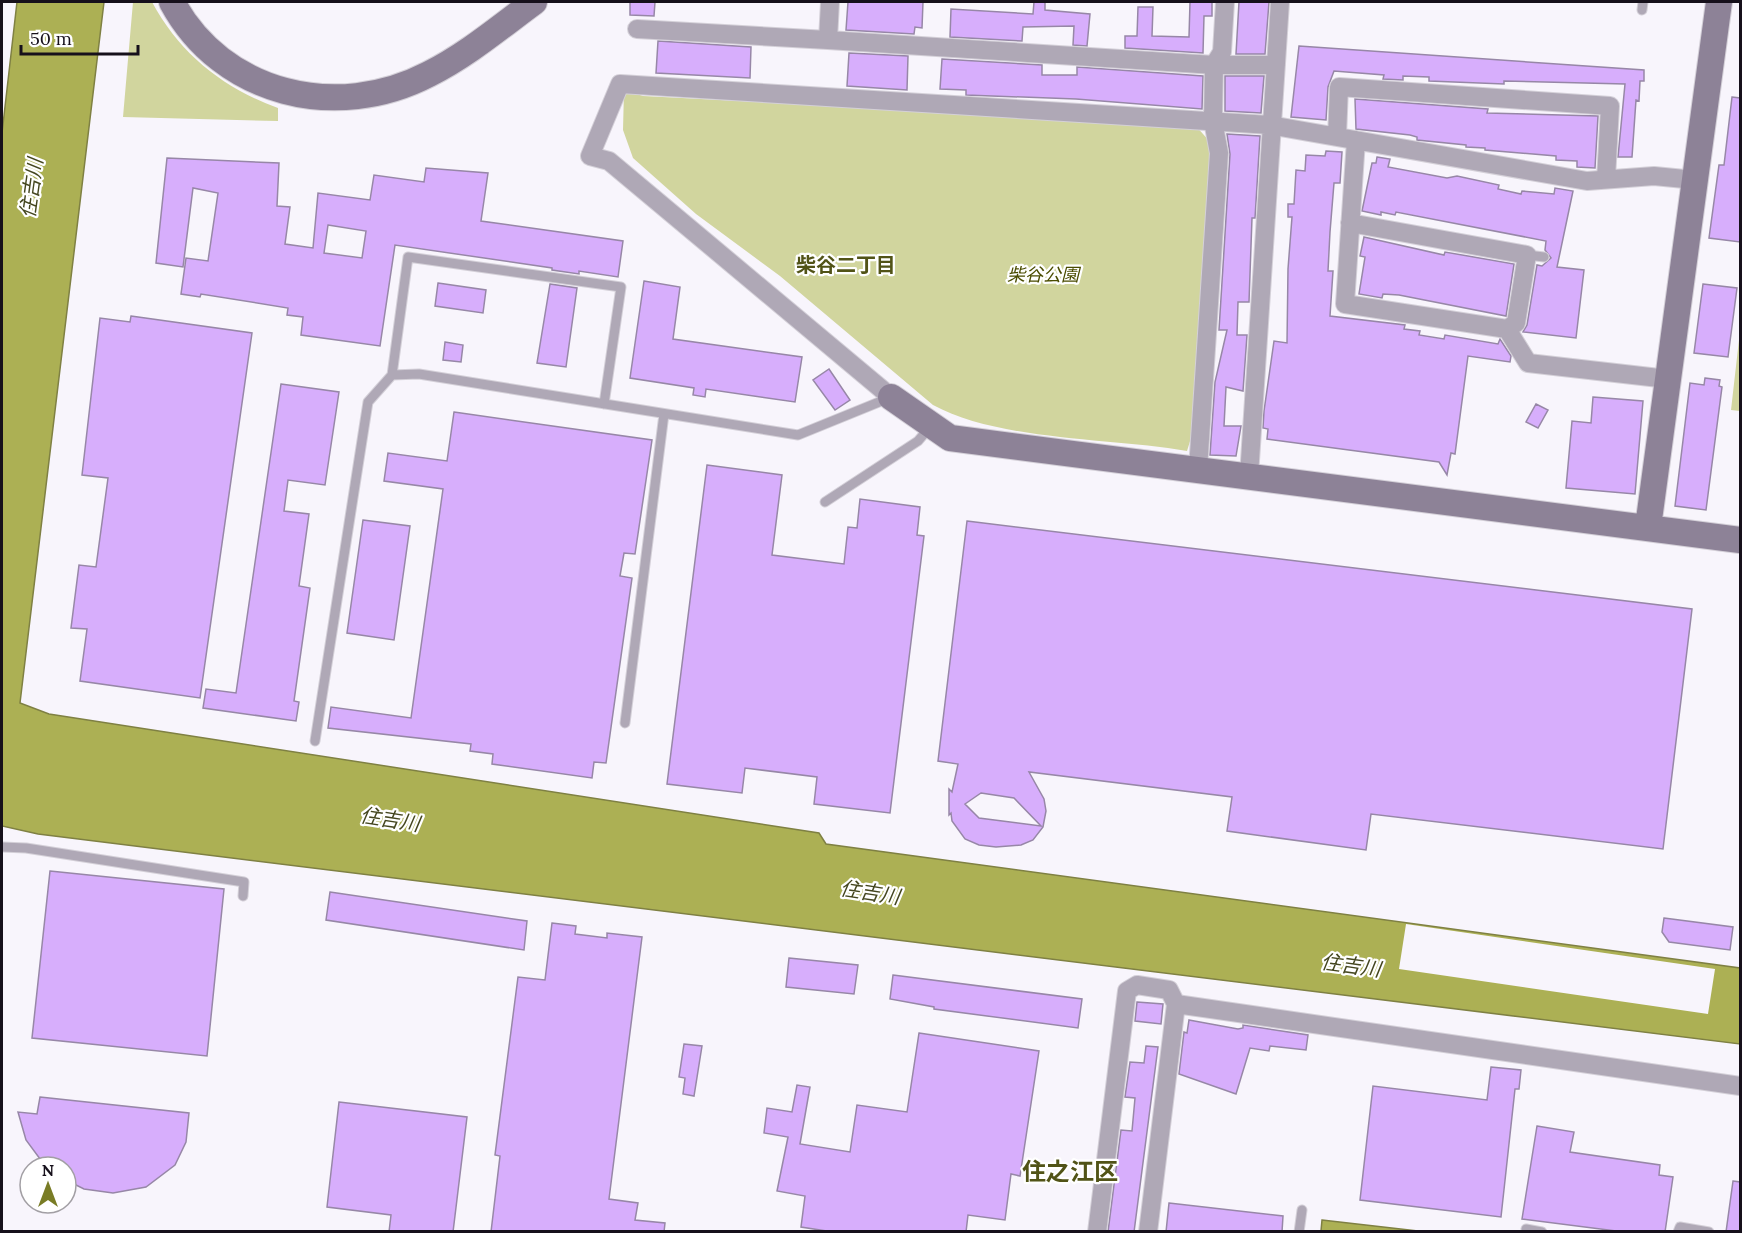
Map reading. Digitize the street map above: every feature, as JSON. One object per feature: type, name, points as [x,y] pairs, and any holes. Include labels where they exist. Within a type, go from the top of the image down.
[{"type":"street","points":[[172,2],[197,37],[226,63],[271,88],[308,97],[349,98],[380,93],[424,77],[468,51],[534,2]]},
{"type":"street","points":[[828,40],[830,2]]},
{"type":"street","points":[[1198,469],[1219,153],[1213,121],[1214,65],[1221,52],[1225,2]]},
{"type":"street","points":[[1249,476],[1270,125],[1280,2]]},
{"type":"street","points":[[1648,527],[1719,2]]},
{"type":"street","points":[[637,29],[1214,65],[1276,65]]},
{"type":"street","points":[[1695,180],[1654,176],[1587,181],[1270,125],[620,84],[590,156],[609,161],[891,397],[950,438],[1740,540]]},
{"type":"street","points":[[1337,137],[1339,87],[1610,106],[1606,180]]},
{"type":"street","points":[[1350,223],[1535,256],[1516,323],[1507,329],[1345,304],[1350,223],[1356,140]]},
{"type":"street","points":[[1507,329],[1528,363],[1668,379]]},
{"type":"street","points":[[1097,1232],[1127,991],[1137,986],[1169,990],[1176,1004],[1148,1232]]},
{"type":"street","points":[[1176,1004],[1740,1086]]},
{"type":"lane","points":[[315,741],[369,402],[392,375],[408,257],[621,287],[604,404]]},
{"type":"lane","points":[[392,375],[419,374],[798,435],[891,397]]},
{"type":"lane","points":[[625,723],[664,414]]},
{"type":"lane","points":[[825,502],[918,441],[932,426]]},
{"type":"lane","points":[[2,847],[26,848],[244,882],[243,896]]},
{"type":"lane","points":[[1299,1232],[1302,1210]]},
{"type":"lane","points":[[1678,1232],[1680,1227],[1709,1232]]},
{"type":"lane","points":[[1526,1229],[1542,1232]]},
{"type":"green space","points":[[133,2],[152,2],[163,21],[190,53],[221,79],[258,100],[278,108],[278,121],[123,117]]},
{"type":"green space","name":"柴谷公園","points":[[624,90],[643,96],[1195,125],[1211,143],[1191,438],[1187,451],[1023,432],[990,426],[960,417],[933,405],[780,276],[696,214],[633,158],[623,130]]},
{"type":"green space","points":[[1740,331],[1740,411],[1731,410]]},
{"type":"water","name":"住吉川","points":[[17,2],[104,2],[20,703],[49,714],[819,833],[826,844],[1740,968],[1740,1044],[38,834],[2,826],[2,133]]},
{"type":"water","points":[[1322,1220],[1418,1231],[1321,1231]]},
{"type":"pier","points":[[1406,924],[1715,969],[1708,1014],[1399,969]]},
{"type":"building","points":[[630,2],[655,2],[654,16],[630,15]]},
{"type":"building","points":[[848,2],[923,2],[922,28],[915,27],[914,34],[846,30]]},
{"type":"building","points":[[1034,2],[1045,2],[1045,10],[1090,14],[1087,46],[1073,45],[1074,26],[1023,27],[1022,41],[950,37],[951,9],[1033,14]]},
{"type":"building","points":[[1190,2],[1212,2],[1212,16],[1204,16],[1203,53],[1125,48],[1125,36],[1137,36],[1138,7],[1153,7],[1152,36],[1189,37]]},
{"type":"building","points":[[1239,2],[1269,2],[1265,54],[1236,54]]},
{"type":"building","points":[[658,41],[751,47],[750,78],[656,73]]},
{"type":"building","points":[[1299,46],[1644,70],[1644,81],[1640,81],[1639,101],[1636,100],[1632,157],[1618,157],[1625,84],[1504,81],[1504,84],[1429,81],[1429,77],[1403,76],[1403,80],[1383,79],[1384,75],[1334,71],[1328,87],[1326,120],[1291,117]]},
{"type":"building","points":[[849,53],[908,56],[907,90],[847,86]]},
{"type":"building","points":[[942,59],[1042,65],[1042,75],[1077,75],[1077,67],[1203,76],[1202,109],[1076,99],[966,95],[966,90],[940,89]]},
{"type":"building","points":[[1225,76],[1264,76],[1261,113],[1225,111]]},
{"type":"building","points":[[1732,97],[1740,98],[1740,242],[1709,238],[1719,165],[1724,165]]},
{"type":"building","points":[[1355,99],[1488,109],[1487,113],[1598,116],[1595,168],[1577,167],[1577,161],[1556,160],[1556,156],[1485,150],[1485,148],[1466,147],[1466,145],[1417,140],[1417,137],[1410,135],[1356,129]]},
{"type":"building","points":[[1227,134],[1260,136],[1255,218],[1252,218],[1249,302],[1238,302],[1237,335],[1247,335],[1243,391],[1226,387],[1224,426],[1241,426],[1236,456],[1210,455],[1215,382],[1227,330],[1219,330],[1230,154]]},
{"type":"building","points":[[1326,151],[1342,152],[1340,183],[1334,183],[1330,232],[1328,271],[1333,271],[1330,316],[1405,325],[1404,329],[1420,331],[1419,335],[1444,339],[1445,335],[1498,344],[1500,339],[1511,356],[1510,362],[1468,356],[1455,454],[1451,453],[1447,475],[1439,462],[1267,439],[1268,429],[1263,428],[1264,411],[1274,341],[1287,343],[1288,269],[1292,217],[1288,217],[1288,204],[1294,204],[1296,170],[1305,171],[1306,155],[1325,156]]},
{"type":"building","points":[[1377,157],[1390,159],[1388,167],[1447,178],[1457,176],[1499,185],[1498,189],[1521,194],[1522,191],[1554,194],[1555,188],[1573,191],[1557,267],[1584,270],[1576,338],[1523,332],[1527,325],[1537,265],[1542,266],[1551,258],[1545,250],[1546,241],[1396,212],[1395,215],[1381,212],[1381,215],[1362,211],[1372,163],[1376,163]]},
{"type":"building","points":[[167,158],[279,163],[277,206],[290,207],[285,244],[313,248],[318,193],[370,200],[374,175],[424,182],[426,168],[488,173],[481,221],[623,241],[618,277],[579,271],[579,274],[395,245],[380,346],[301,335],[303,317],[287,315],[288,308],[201,294],[200,297],[181,294],[186,258],[208,261],[218,193],[193,188],[183,267],[156,263]],"holes":[[[328,225],[366,231],[362,258],[324,253]]]},
{"type":"building","points":[[1364,237],[1444,255],[1445,252],[1514,264],[1506,316],[1399,295],[1383,294],[1382,298],[1359,294],[1365,257],[1360,256]]},
{"type":"building","points":[[644,281],[680,287],[673,339],[802,357],[795,402],[706,389],[705,397],[693,395],[694,388],[630,378]]},
{"type":"building","points":[[438,283],[486,290],[483,313],[435,306]]},
{"type":"building","points":[[550,284],[577,288],[566,367],[537,363]]},
{"type":"building","points":[[1703,284],[1737,288],[1728,357],[1694,353]]},
{"type":"building","points":[[131,316],[252,333],[200,698],[80,681],[87,629],[71,628],[79,565],[96,567],[108,478],[82,475],[100,318],[130,322]]},
{"type":"building","points":[[445,342],[463,345],[461,362],[443,360]]},
{"type":"building","points":[[829,369],[850,400],[835,410],[813,380]]},
{"type":"building","points":[[1705,378],[1720,380],[1719,386],[1722,387],[1706,510],[1675,506],[1690,383],[1704,385]]},
{"type":"building","points":[[281,384],[339,392],[325,485],[288,480],[284,511],[309,514],[299,586],[310,588],[294,701],[299,702],[296,721],[203,708],[206,689],[236,693]]},
{"type":"building","points":[[1593,397],[1643,401],[1635,494],[1566,488],[1572,421],[1591,423]]},
{"type":"building","points":[[1536,404],[1548,410],[1538,428],[1526,422]]},
{"type":"building","points":[[454,412],[652,440],[635,554],[624,553],[620,576],[632,578],[606,763],[594,762],[592,778],[492,764],[493,754],[470,751],[471,744],[328,728],[331,707],[411,718],[443,489],[384,481],[388,453],[447,461]]},
{"type":"building","points":[[707,465],[782,475],[772,555],[844,564],[848,527],[857,528],[860,499],[920,507],[917,535],[924,536],[890,813],[814,804],[817,777],[745,768],[742,793],[667,784]]},
{"type":"building","points":[[363,520],[410,526],[394,640],[347,633]]},
{"type":"building","points":[[967,521],[1692,609],[1663,849],[1371,814],[1366,850],[1227,831],[1232,797],[1029,772],[1044,799],[1046,811],[1043,827],[1033,840],[1021,845],[996,847],[979,845],[965,839],[952,821],[951,813],[949,815],[949,789],[952,792],[958,764],[938,761]],"holes":[[[981,793],[1014,798],[1041,826],[979,818],[965,804]]]},
{"type":"building","points":[[50,871],[224,889],[207,1056],[32,1038]]},
{"type":"building","points":[[330,892],[527,921],[524,950],[326,920]]},
{"type":"building","points":[[1664,918],[1733,927],[1730,950],[1669,942],[1662,932]]},
{"type":"building","points":[[552,923],[576,926],[575,934],[607,938],[607,933],[642,937],[609,1199],[638,1203],[635,1220],[665,1223],[664,1232],[491,1232],[500,1156],[495,1155],[518,977],[545,980]]},
{"type":"building","points":[[789,958],[858,965],[854,994],[786,987]]},
{"type":"building","points":[[893,975],[1082,999],[1078,1028],[934,1009],[934,1007],[890,999]]},
{"type":"building","points":[[1137,1002],[1163,1004],[1161,1024],[1135,1021]]},
{"type":"building","points":[[1189,1020],[1238,1029],[1243,1028],[1243,1025],[1308,1035],[1306,1050],[1270,1046],[1269,1051],[1250,1048],[1236,1094],[1179,1074],[1184,1032],[1187,1033]]},
{"type":"building","points":[[919,1033],[1039,1051],[1020,1176],[1011,1174],[1005,1220],[968,1215],[966,1232],[833,1232],[801,1227],[805,1196],[777,1191],[788,1137],[764,1133],[767,1108],[792,1112],[797,1085],[810,1087],[800,1144],[850,1152],[857,1105],[907,1112]]},
{"type":"building","points":[[684,1044],[702,1046],[694,1096],[683,1094],[685,1078],[679,1077]]},
{"type":"building","points":[[1146,1046],[1158,1047],[1134,1232],[1108,1232],[1121,1130],[1132,1131],[1135,1098],[1125,1097],[1130,1062],[1144,1063]]},
{"type":"building","points":[[1491,1067],[1521,1070],[1519,1089],[1515,1089],[1501,1217],[1360,1200],[1373,1086],[1487,1100]]},
{"type":"building","points":[[40,1097],[189,1113],[186,1142],[175,1165],[146,1187],[113,1193],[78,1186],[78,1155],[37,1155],[26,1140],[18,1112],[37,1114]]},
{"type":"building","points":[[339,1102],[467,1117],[453,1232],[389,1232],[391,1215],[327,1207]]},
{"type":"building","points":[[1537,1126],[1574,1132],[1570,1152],[1660,1165],[1659,1175],[1673,1177],[1665,1232],[1624,1232],[1522,1219]]},
{"type":"building","points":[[1733,1181],[1740,1182],[1740,1232],[1726,1232]]},
{"type":"building","points":[[1169,1203],[1283,1216],[1282,1232],[1166,1232]]},
{"type":"district","name":"柴谷二丁目","points":[[846,264]]},
{"type":"district","name":"住之江区","points":[[1070,1171]]}]
